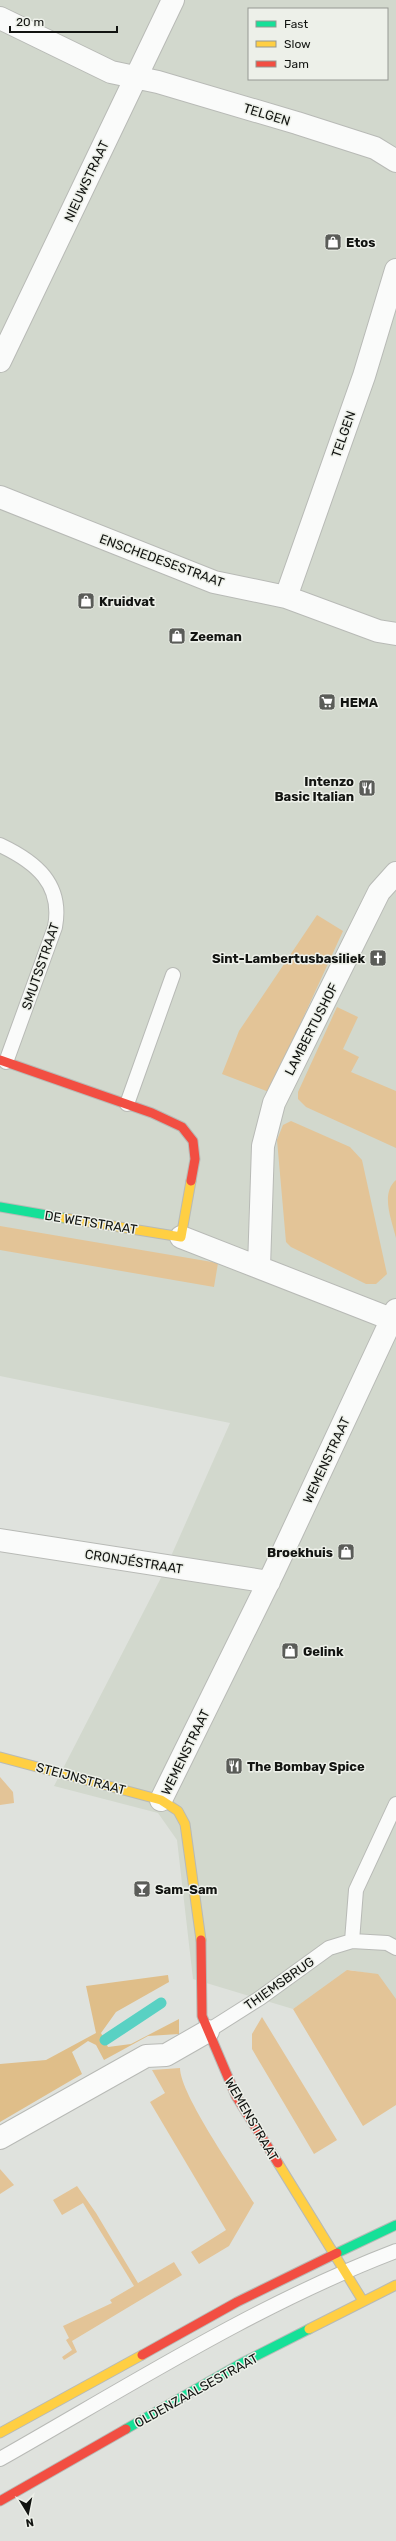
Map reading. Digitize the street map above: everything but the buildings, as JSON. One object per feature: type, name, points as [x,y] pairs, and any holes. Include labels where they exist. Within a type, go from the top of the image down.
[{"type":"street","name":"NIEUWSTRAAT","points":[[0,362],[173,0]]},
{"type":"street","name":"TELGEN","points":[[0,18],[111,72],[134,79],[158,82],[297,123],[375,148],[396,161]]},
{"type":"street","name":"TELGEN","points":[[286,597],[364,376],[396,270]]},
{"type":"street","name":"ENSCHEDESESTRAAT","points":[[0,497],[214,582],[286,597],[378,631],[396,634]]},
{"type":"street","name":"LAMBERTUSHOF","points":[[259,1267],[263,1146],[274,1103],[379,892],[396,873]]},
{"type":"street","name":"SMUTSSTRAAT","points":[[3,1061],[127,1104],[182,1127],[193,1141],[195,1159],[182,1237]]},
{"type":"street","name":"DE WETSTRAAT","points":[[0,1207],[182,1237],[394,1317]]},
{"type":"street","name":"WEMENSTRAAT","points":[[363,2301],[236,2096],[208,2031],[202,2016],[201,1934],[185,1824],[178,1811],[161,1800],[269,1582],[394,1317]]},
{"type":"street","name":"CRONJÉSTRAAT","points":[[0,1540],[269,1582]]},
{"type":"street","name":"STEIJNSTRAAT","points":[[0,1757],[161,1800]]},
{"type":"street","points":[[0,2138],[146,2056],[166,2055],[208,2031]]},
{"type":"street","points":[[0,2433],[237,2302],[396,2225]]},
{"type":"street","name":"OLDENZAALSESTRAAT","points":[[0,2501],[240,2364],[396,2285]]},
{"type":"lane","name":"SMUTSSTRAAT","points":[[0,845],[18,854],[36,867],[52,888],[56,899],[58,914],[55,927],[3,1061]]},
{"type":"lane","points":[[127,1104],[173,975]]},
{"type":"lane","points":[[352,1941],[356,1890],[396,1804]]},
{"type":"lane","name":"THIEMSBRUG","points":[[208,2031],[260,1998],[329,1948],[352,1941],[387,1943],[396,1948]]},
{"type":"lane","points":[[0,2459],[257,2314],[345,2270],[396,2251]]},
{"type":"shaded area","points":[[0,0],[396,0],[396,2002],[377,1975],[350,1970],[293,2009],[193,1979],[177,1840],[158,1813],[54,1786],[164,1572],[230,1423],[0,1376]]},
{"type":"shaded area","points":[[317,915],[343,931],[269,1092],[222,1074],[239,1031]]},
{"type":"shaded area","points":[[337,1007],[358,1017],[343,1049],[359,1057],[351,1072],[396,1091],[396,1148],[306,1107],[298,1099],[298,1092]]},
{"type":"shaded area","points":[[291,1121],[350,1147],[362,1160],[387,1274],[376,1284],[366,1284],[291,1247],[286,1242],[277,1140],[283,1125]]},
{"type":"shaded area","points":[[396,1180],[396,1238],[388,1208],[388,1200],[391,1186]]},
{"type":"shaded area","points":[[0,1226],[218,1263],[214,1287],[0,1250]]},
{"type":"shaded area","points":[[0,1777],[13,1792],[14,1803],[0,1805]]},
{"type":"shaded area","points":[[347,1970],[378,1974],[396,1999],[396,2105],[363,2126],[293,2009]]},
{"type":"shaded area","points":[[168,1975],[169,1982],[116,2012],[101,2033],[108,2047],[131,2044],[179,2019],[179,2034],[148,2036],[104,2060],[96,2045],[88,2041],[72,2052],[82,2074],[0,2122],[0,2064],[46,2060],[96,2033],[86,1986]]},
{"type":"shaded area","points":[[262,2017],[337,2140],[314,2154],[252,2049],[252,2034]]},
{"type":"shaded area","points":[[180,2068],[189,2096],[199,2115],[254,2203],[229,2246],[199,2264],[191,2252],[226,2230],[150,2102],[165,2093],[152,2070]]},
{"type":"shaded area","points":[[0,2169],[14,2185],[0,2194]]},
{"type":"shaded area","points":[[77,2186],[96,2213],[138,2283],[174,2262],[182,2275],[72,2341],[77,2352],[64,2360],[62,2357],[72,2350],[66,2340],[69,2338],[63,2326],[112,2303],[110,2300],[134,2286],[83,2203],[62,2215],[53,2200]]},
{"type":"waterway","points":[[105,2040],[161,2003]]},
{"type":"traffic: fast","points":[[0,1207],[64,1218]]},
{"type":"traffic: fast","points":[[337,2253],[396,2225]]},
{"type":"traffic: fast","points":[[126,2429],[240,2364],[309,2329]]},
{"type":"traffic: slow","points":[[64,1218],[181,1237],[191,1181]]},
{"type":"traffic: slow","points":[[0,1757],[161,1800],[178,1811],[185,1824],[201,1940]]},
{"type":"traffic: slow","points":[[278,2163],[363,2301]]},
{"type":"traffic: slow","points":[[309,2329],[396,2285]]},
{"type":"traffic: slow","points":[[0,2433],[142,2355]]},
{"type":"traffic: jam","points":[[0,1060],[152,1113],[182,1127],[193,1141],[195,1159],[191,1181]]},
{"type":"traffic: jam","points":[[201,1940],[202,2016],[236,2096],[278,2163]]},
{"type":"traffic: jam","points":[[142,2355],[237,2302],[337,2253]]},
{"type":"traffic: jam","points":[[0,2501],[126,2429]]},
{"type":"place","name":"Etos","points":[[333,242]]},
{"type":"place","name":"Kruidvat","points":[[86,601]]},
{"type":"place","name":"Zeeman","points":[[177,636]]},
{"type":"place","name":"HEMA","points":[[327,702]]},
{"type":"place","name":"Intenzo Basic Italian","points":[[367,788]]},
{"type":"place","name":"Sint-Lambertusbasiliek","points":[[378,958]]},
{"type":"place","name":"Broekhuis","points":[[346,1552]]},
{"type":"place","name":"Gelink","points":[[290,1651]]},
{"type":"place","name":"The Bombay Spice","points":[[234,1766]]},
{"type":"place","name":"Sam-Sam","points":[[142,1889]]}]
